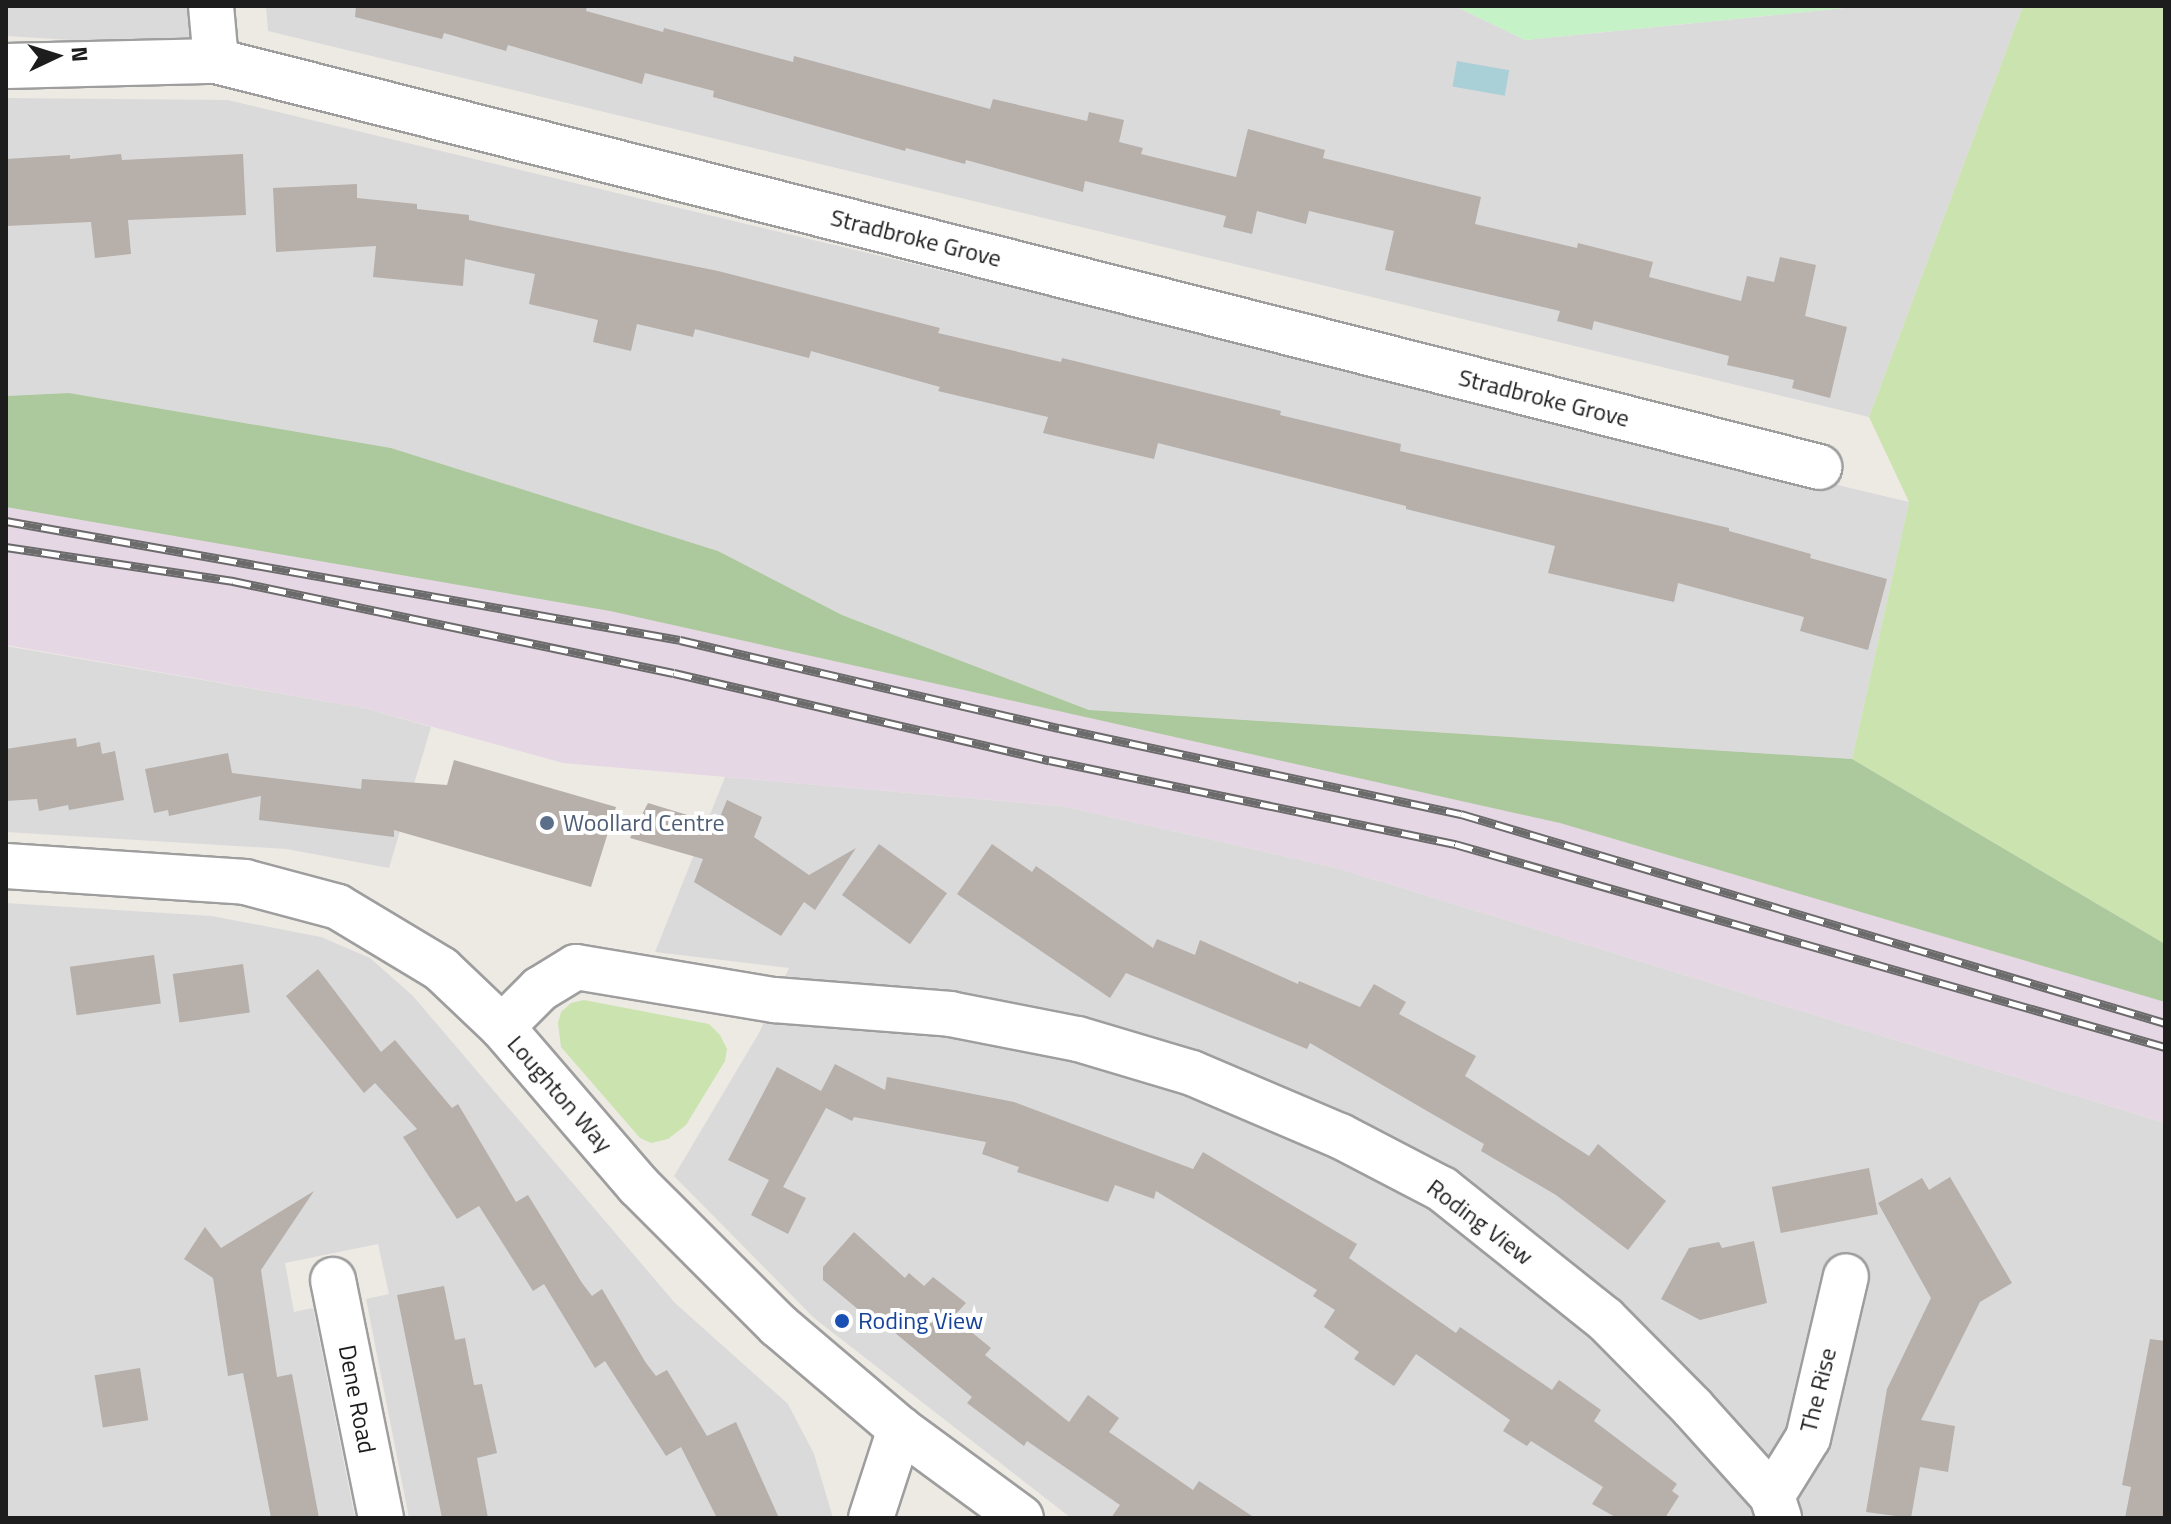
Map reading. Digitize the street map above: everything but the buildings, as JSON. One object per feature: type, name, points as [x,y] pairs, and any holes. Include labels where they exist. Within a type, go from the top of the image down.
[{"type":"street","points":[[211,6],[216,61]]},
{"type":"street","name":"Stradbroke Grove","points":[[6,66],[216,61],[1819,467]]},
{"type":"street","name":"Loughton Way","points":[[6,866],[245,882],[338,907],[441,969],[502,1027],[685,1234],[778,1325],[900,1429],[1021,1518]]},
{"type":"street","name":"Roding View","points":[[502,1027],[540,989],[576,967],[774,1000],[950,1014],[1078,1039],[1192,1073],[1340,1136],[1442,1189],[1605,1319],[1692,1407],[1775,1507]]},
{"type":"street","name":"The Rise","points":[[1775,1507],[1808,1438],[1846,1276]]},
{"type":"street","name":"Dene Road","points":[[333,1280],[381,1518]]},
{"type":"street","points":[[871,1518],[900,1429]]},
{"type":"shaded area","points":[[6,6],[199,6],[203,48],[6,36]]},
{"type":"shaded area","points":[[266,6],[1455,6],[1525,40],[1864,6],[2023,6],[1869,417],[268,31]]},
{"type":"shaded area","points":[[6,98],[228,100],[1909,502],[1852,759],[1089,710],[842,615],[718,551],[391,448],[69,393],[6,396]]},
{"type":"shaded area","points":[[69,393],[391,448],[718,551],[842,615],[1089,710],[1852,759],[2165,944],[2165,1123],[1337,868],[1062,806],[563,763],[364,708],[6,645],[6,396]]},
{"type":"shaded area","points":[[6,646],[364,708],[431,727],[389,868],[286,849],[6,832]]},
{"type":"shaded area","points":[[725,777],[1062,806],[1337,868],[2165,1123],[2165,1518],[1071,1518],[814,1318],[674,1176],[759,1033],[789,968],[655,952]]},
{"type":"shaded area","points":[[6,903],[212,916],[321,937],[370,958],[413,996],[675,1303],[788,1404],[814,1454],[833,1518],[409,1518],[366,1299],[389,1294],[378,1244],[285,1263],[294,1312],[313,1308],[355,1518],[6,1518]]},
{"type":"green space","points":[[1455,6],[1864,6],[1525,40]]},
{"type":"green space","points":[[2023,6],[2165,6],[2165,944],[1852,759],[1909,502],[1869,417]]},
{"type":"green space","points":[[69,393],[391,448],[718,551],[842,615],[1089,710],[1852,759],[2165,944],[2165,1002],[1560,823],[610,611],[6,507],[6,396]]},
{"type":"green space","points":[[584,1000],[709,1024],[720,1035],[727,1049],[725,1061],[686,1125],[668,1139],[651,1143],[640,1138],[561,1047],[558,1023],[561,1012],[571,1003]]},
{"type":"water","points":[[1457,61],[1509,70],[1505,96],[1452,87]]},
{"type":"railway","points":[[6,521],[680,640],[1059,728],[1461,814],[2165,1023]]},
{"type":"railway","points":[[6,547],[233,581],[674,673],[1049,760],[1455,844],[2165,1047]]},
{"type":"place","name":"Woollard Centre","points":[[547,823]]},
{"type":"place","name":"Roding View","points":[[842,1321]]}]
